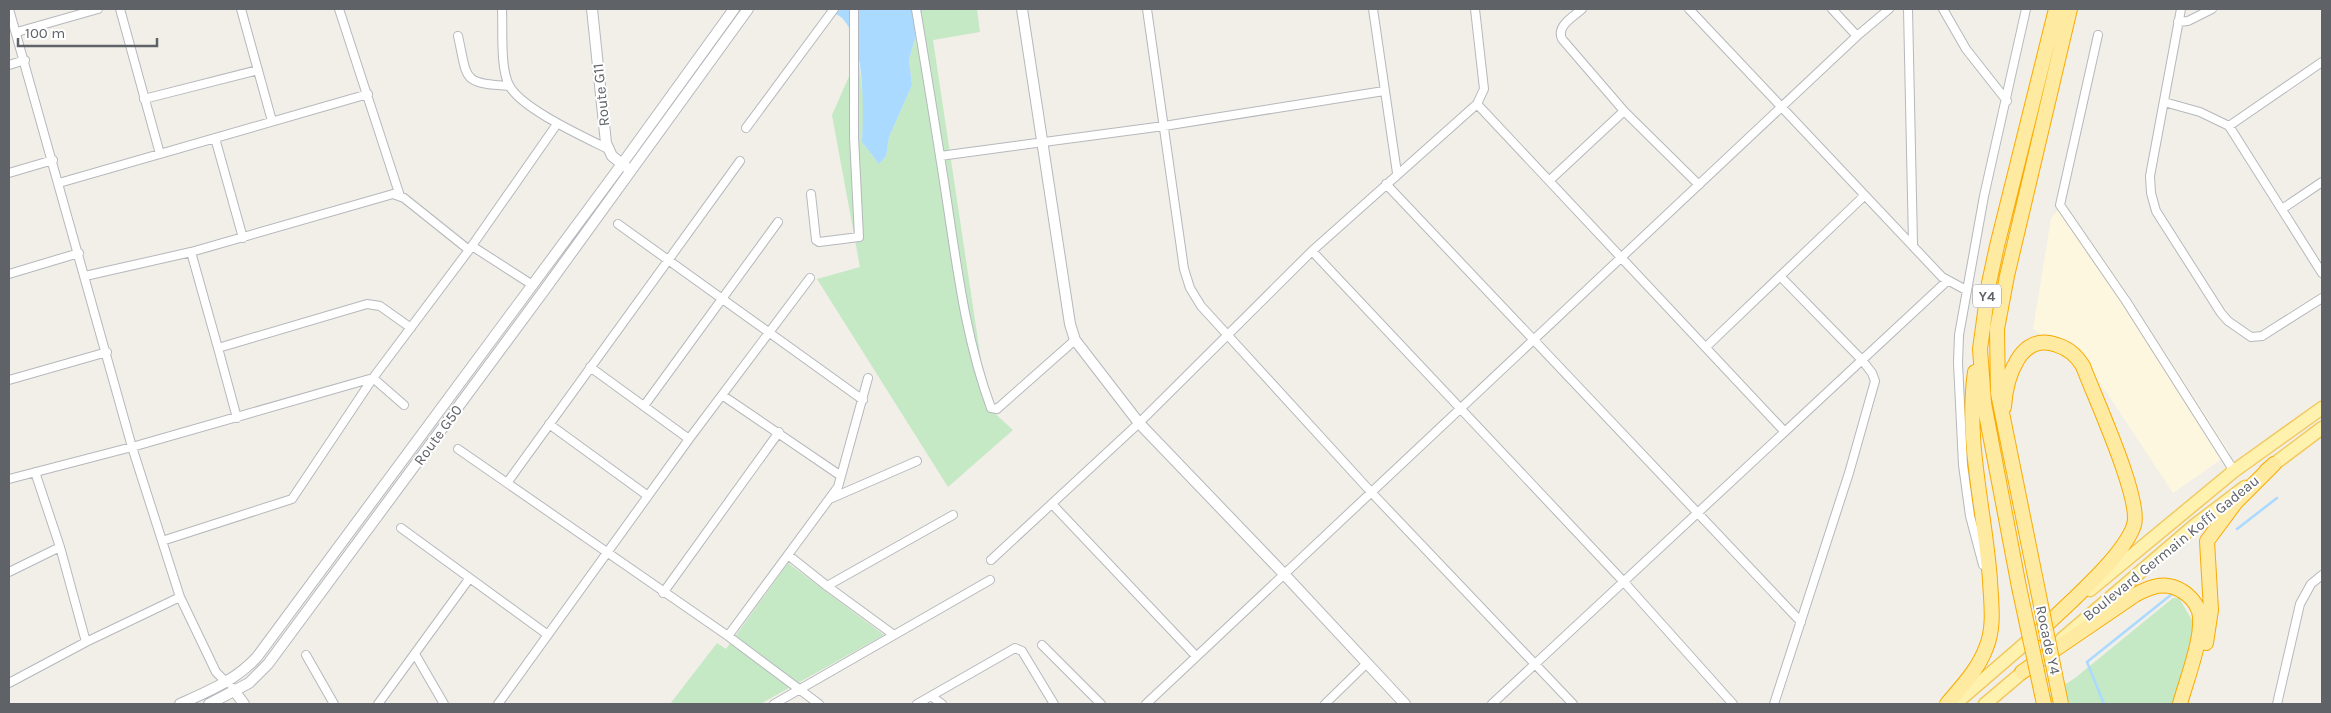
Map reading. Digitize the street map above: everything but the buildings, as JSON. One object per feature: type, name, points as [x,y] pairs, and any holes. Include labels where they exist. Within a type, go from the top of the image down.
[{"type":"highway","name":"Y4","points":[[1980,349],[1997,246],[2056,9]]},
{"type":"highway","name":"Y4","points":[[2004,432],[1996,366],[2000,309],[2070,9]]},
{"type":"highway","points":[[2004,432],[2004,403],[2010,373],[2020,354],[2034,343],[2050,342],[2067,349],[2078,358],[2083,366],[2122,467],[2135,512],[2134,524],[2130,533],[2114,555],[2038,633]]},
{"type":"highway","name":"Rocade Y4","points":[[1980,349],[1985,411],[2044,704]]},
{"type":"highway","points":[[1947,704],[1977,667],[1986,649],[1991,632],[1991,592],[1974,455],[1972,406],[1980,349]]},
{"type":"highway","name":"Rocade Y4","points":[[2004,432],[2061,704]]},
{"type":"highway","points":[[2190,704],[2208,636],[2211,610],[2207,541],[2236,502],[2274,464]]},
{"type":"highway","points":[[2022,672],[2135,595],[2148,588],[2165,584],[2190,596],[2199,611],[2200,629],[2180,704]]},
{"type":"main road","name":"Boulevard Germain Koffi Gadeau","points":[[1955,704],[2234,471],[2322,408]]},
{"type":"main road","name":"Boulevard Germain Koffi Gadeau","points":[[1985,704],[2195,525],[2322,428]]},
{"type":"street","points":[[9,9],[107,352],[132,447],[180,598],[212,665],[244,704]]},
{"type":"street","points":[[16,32],[98,9]]},
{"type":"street","points":[[120,9],[160,154]]},
{"type":"street","points":[[241,9],[272,122]]},
{"type":"street","points":[[341,9],[400,196]]},
{"type":"street","points":[[502,9],[505,67],[509,86]]},
{"type":"street","name":"Route G11","points":[[592,9],[608,149]]},
{"type":"street","name":"Route G50","points":[[180,704],[227,683],[245,670],[286,620],[734,9]]},
{"type":"street","name":"Route G50","points":[[209,704],[236,692],[254,679],[268,664],[748,9]]},
{"type":"street","points":[[746,128],[834,9]]},
{"type":"street","points":[[811,194],[816,240],[819,242],[859,237],[854,136],[854,9]]},
{"type":"street","points":[[916,9],[932,96],[959,285],[980,379],[991,408],[997,409],[1074,340]]},
{"type":"street","points":[[1022,9],[1074,340],[1138,423],[1284,574],[1405,704]]},
{"type":"street","points":[[1147,9],[1187,280],[1201,306],[1371,492],[1573,704]]},
{"type":"street","points":[[1373,9],[1397,173]]},
{"type":"street","points":[[991,560],[1138,423],[1312,251],[1476,104],[1484,89],[1475,9]]},
{"type":"street","points":[[1581,9],[1561,28],[1560,34],[1624,111],[1699,185]]},
{"type":"street","points":[[1689,9],[1864,196],[1913,244],[1947,281],[1966,290]]},
{"type":"street","points":[[1832,9],[1857,36]]},
{"type":"street","points":[[1146,704],[1857,36],[1889,9]]},
{"type":"street","points":[[1908,9],[1913,244]]},
{"type":"street","points":[[1943,9],[1966,49],[2007,101]]},
{"type":"street","points":[[1991,592],[1970,516],[1963,465],[1958,345],[1966,290],[1984,196],[2007,101],[2026,9]]},
{"type":"street","points":[[2181,9],[2150,176],[2150,193],[2156,211],[2220,313],[2251,337],[2257,338],[2322,298]]},
{"type":"street","points":[[2178,22],[2188,22],[2212,9]]},
{"type":"street","points":[[2098,35],[2060,206],[2126,301],[2234,471]]},
{"type":"street","points":[[458,36],[466,73],[470,79],[477,83],[509,86],[556,124],[608,149],[622,164],[631,170]]},
{"type":"street","points":[[9,65],[24,60]]},
{"type":"street","points":[[2229,126],[2322,62]]},
{"type":"street","points":[[144,98],[258,70]]},
{"type":"street","points":[[940,156],[1164,126],[1384,90]]},
{"type":"street","points":[[59,182],[368,94]]},
{"type":"street","points":[[2164,102],[2200,112],[2229,126],[2322,273]]},
{"type":"street","points":[[1476,104],[1550,180],[1784,431]]},
{"type":"street","points":[[1550,180],[1624,111]]},
{"type":"street","points":[[162,541],[292,499],[373,378],[470,248],[556,124]]},
{"type":"street","points":[[215,138],[244,238]]},
{"type":"street","points":[[9,173],[53,160]]},
{"type":"street","points":[[507,483],[740,162]]},
{"type":"street","points":[[2282,209],[2322,182]]},
{"type":"street","points":[[1386,184],[1801,622]]},
{"type":"street","points":[[85,276],[244,238],[386,194],[400,196],[470,248],[531,284]]},
{"type":"street","points":[[1706,346],[1864,196]]},
{"type":"street","points":[[644,406],[778,222]]},
{"type":"street","points":[[618,224],[769,334],[864,400]]},
{"type":"street","points":[[1312,251],[1622,581],[1733,704]]},
{"type":"street","points":[[191,252],[237,418]]},
{"type":"street","points":[[9,274],[79,253]]},
{"type":"street","points":[[1774,704],[1874,386],[1872,373],[1862,360],[1780,276]]},
{"type":"street","points":[[498,704],[689,439],[810,278]]},
{"type":"street","points":[[1492,704],[1622,581],[1947,281]]},
{"type":"street","points":[[218,348],[367,304],[380,306],[411,328]]},
{"type":"street","points":[[9,380],[107,352]]},
{"type":"street","points":[[590,367],[689,439]]},
{"type":"street","points":[[373,378],[404,405]]},
{"type":"street","points":[[9,479],[237,418],[373,378]]},
{"type":"street","points":[[728,636],[832,498],[842,476],[864,400],[868,378]]},
{"type":"street","points":[[722,395],[842,476]]},
{"type":"street","points":[[548,424],[648,496]]},
{"type":"street","points":[[664,593],[778,432]]},
{"type":"street","points":[[458,449],[728,636],[820,704]]},
{"type":"street","points":[[832,498],[917,460]]},
{"type":"street","points":[[35,472],[60,547],[86,642]]},
{"type":"street","points":[[1052,504],[1196,656]]},
{"type":"street","points":[[827,586],[953,515]]},
{"type":"street","points":[[401,528],[548,635]]},
{"type":"street","points":[[9,572],[60,547]]},
{"type":"street","points":[[788,555],[894,635]]},
{"type":"street","points":[[2277,704],[2300,604],[2311,584],[2322,575]]},
{"type":"street","points":[[378,704],[469,579]]},
{"type":"street","points":[[774,704],[990,580]]},
{"type":"street","points":[[9,683],[86,642],[180,598]]},
{"type":"street","points":[[1042,645],[1101,704]]},
{"type":"street","points":[[917,704],[1015,648],[1022,651],[1054,704]]},
{"type":"street","points":[[415,654],[444,704]]},
{"type":"street","points":[[306,655],[334,704]]},
{"type":"street","points":[[1325,704],[1366,664]]},
{"type":"street","points":[[931,696],[942,704]]},
{"type":"shaded area","points":[[2064,202],[2118,279],[2230,453],[2173,493],[2074,343],[2056,336],[2041,334],[2033,329],[2051,219]]},
{"type":"green space","points":[[923,9],[977,9],[980,32],[933,40],[988,407],[1013,430],[948,487],[817,279],[860,267],[832,115],[858,56],[864,103],[862,142],[879,164],[886,156],[889,137],[912,85],[909,60]]},
{"type":"green space","points":[[788,563],[884,635],[760,704],[670,704],[717,643],[726,649]]},
{"type":"green space","points":[[2173,598],[2179,598],[2203,639],[2185,704],[2036,704],[2075,678]]},
{"type":"water","points":[[823,9],[923,9],[909,60],[912,85],[889,137],[886,156],[879,164],[862,142],[862,78],[856,44],[843,19]]},
{"type":"waterway","points":[[2237,529],[2277,498]]},
{"type":"waterway","points":[[2104,704],[2087,662],[2172,594]]}]
